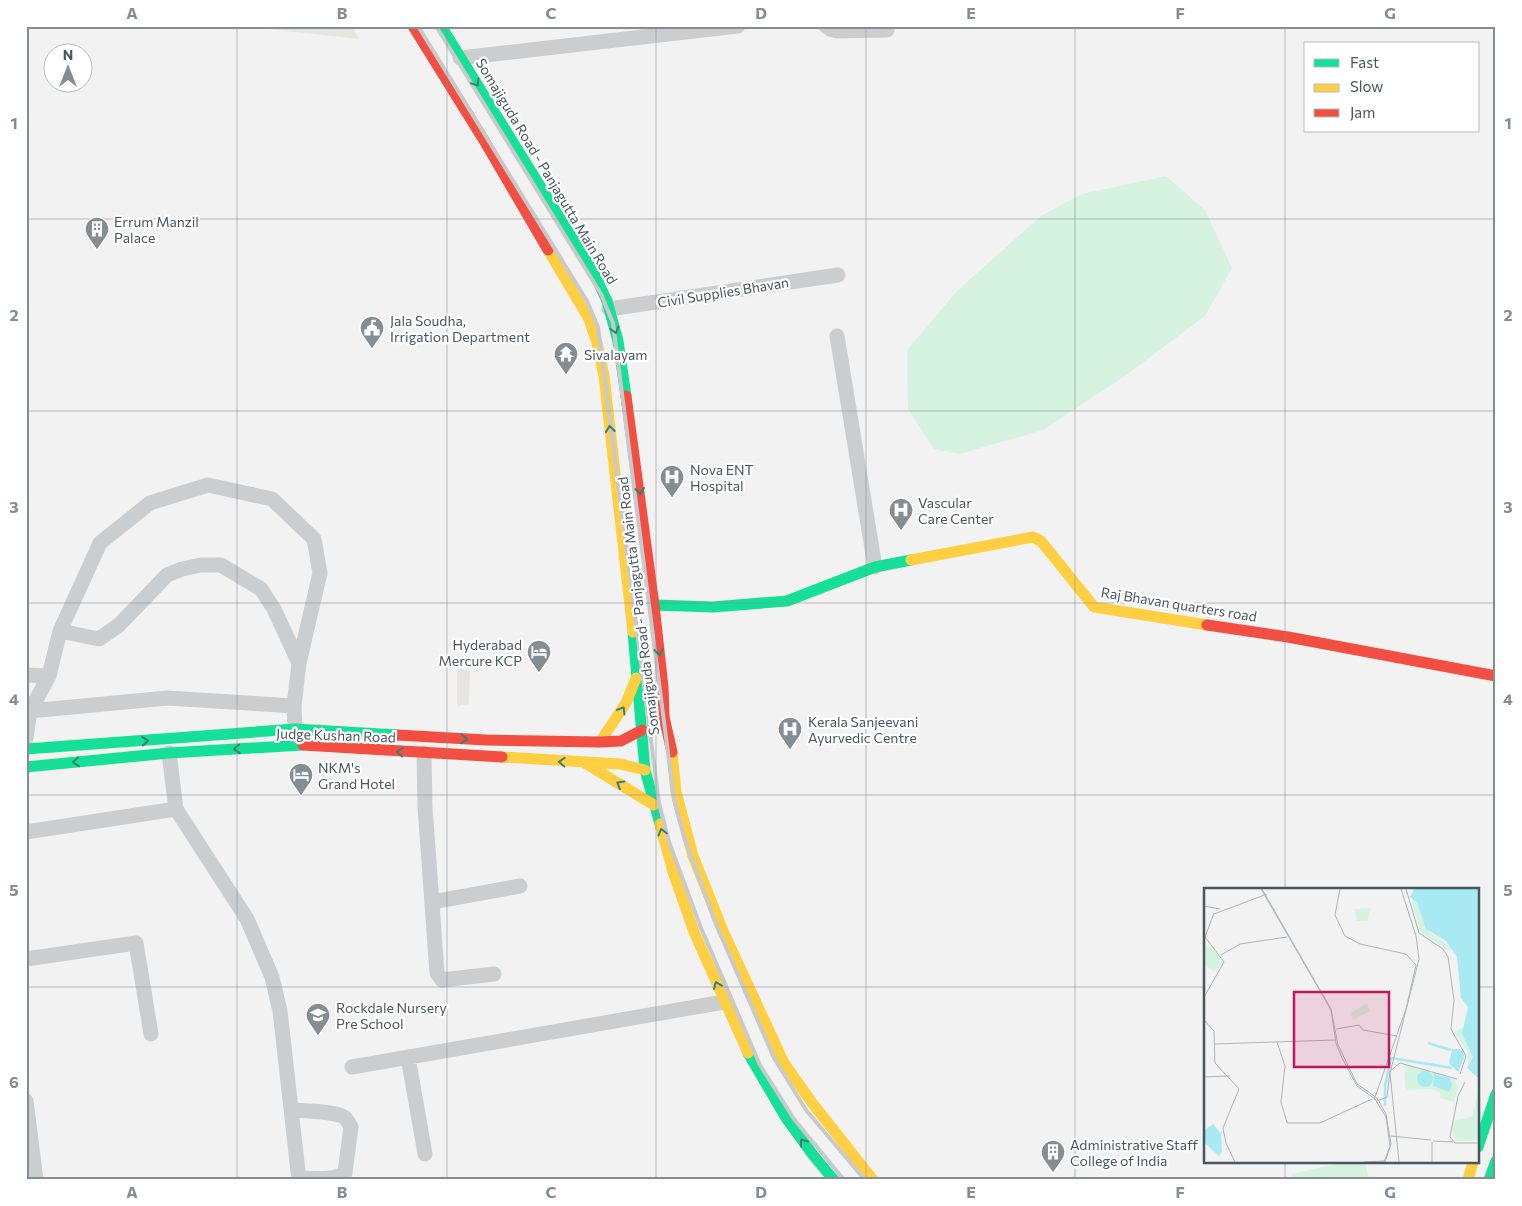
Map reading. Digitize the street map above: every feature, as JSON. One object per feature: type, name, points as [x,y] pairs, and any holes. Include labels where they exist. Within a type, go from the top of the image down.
[{"type":"main road","name":"Somajiguda Road - Panjagutta Main Road","points":[[413,26],[485,142],[552,230],[594,273],[609,309],[618,341],[624,375],[654,605],[663,687],[664,717],[672,750],[676,792],[693,856],[723,931],[789,1070],[813,1104],[873,1180]]},
{"type":"main road","name":"Somajiguda Road - Panjagutta Main Road","points":[[441,26],[552,230],[597,342],[604,376],[637,676],[645,770],[676,881],[694,932],[749,1056],[786,1118],[813,1156],[834,1180]]},
{"type":"main road","name":"Raj Bhavan quarters road","points":[[654,605],[713,607],[787,601],[876,567],[1033,537],[1041,541],[1094,607],[1288,637],[1496,676]]},
{"type":"main road","points":[[600,742],[626,702],[637,676]]},
{"type":"main road","name":"Judge Kushan Road","points":[[26,749],[294,729],[486,740],[600,742],[621,740]]},
{"type":"main road","points":[[620,764],[626,758],[628,751],[621,740],[642,730]]},
{"type":"main road","name":"Judge Kushan Road","points":[[26,767],[169,753],[296,746],[620,764],[645,770]]},
{"type":"main road","points":[[585,763],[654,805]]},
{"type":"main road","points":[[749,1056],[772,1036]]},
{"type":"main road","points":[[1480,1141],[1496,1094]]},
{"type":"main road","points":[[1489,1180],[1496,1161]]},
{"type":"main road","points":[[1468,1180],[1472,1164]]},
{"type":"street","points":[[460,58],[738,26]]},
{"type":"street","points":[[826,26],[837,31],[887,30]]},
{"type":"street","name":"Civil Supplies Bhavan","points":[[609,309],[838,275]]},
{"type":"street","points":[[837,336],[876,567]]},
{"type":"street","points":[[26,738],[30,711],[49,676],[60,631],[100,544],[150,503],[208,485],[272,499],[314,539],[320,573],[299,663],[294,706],[294,729]]},
{"type":"street","points":[[60,631],[99,639],[119,625],[167,575],[182,569],[201,565],[221,565],[261,589],[274,609],[299,663]]},
{"type":"street","points":[[26,675],[49,676]]},
{"type":"street","points":[[30,711],[167,698],[294,706]]},
{"type":"street","points":[[169,753],[176,809],[246,919],[272,977],[280,1011],[291,1110],[299,1179],[331,1178],[345,1173],[351,1127],[344,1117],[291,1110]]},
{"type":"street","points":[[424,754],[425,807],[437,974],[442,980],[494,974]]},
{"type":"street","points":[[26,832],[176,809]]},
{"type":"street","points":[[432,902],[520,886]]},
{"type":"street","points":[[26,959],[136,943],[151,1034]]},
{"type":"street","points":[[352,1067],[724,1002]]},
{"type":"street","points":[[408,1057],[425,1154]]},
{"type":"street","points":[[26,1102],[36,1180]]},
{"type":"shaded area","points":[[244,26],[352,26],[359,39]]},
{"type":"shaded area","points":[[457,669],[470,671],[469,704],[457,706]]},
{"type":"green space","points":[[1166,176],[1205,210],[1232,268],[1205,316],[1125,376],[1043,430],[959,454],[934,449],[908,409],[907,350],[958,290],[1041,216],[1082,194]]},
{"type":"green space","points":[[1334,1164],[1365,1164],[1369,1180],[1293,1180],[1292,1174]]},
{"type":"railway","points":[[418,26],[587,301],[598,327],[659,803],[669,842],[701,928],[760,1065],[794,1119],[844,1180]]},
{"type":"railway","points":[[436,26],[601,294],[613,323],[674,800],[684,837],[715,922],[774,1058],[806,1110],[865,1180]]},
{"type":"traffic: fast","points":[[441,26],[594,273],[607,301],[618,341],[626,396]]},
{"type":"traffic: fast","points":[[654,605],[713,607],[787,601],[875,567],[911,560]]},
{"type":"traffic: fast","points":[[633,632],[645,770],[660,824]]},
{"type":"traffic: fast","points":[[26,749],[295,729],[397,735]]},
{"type":"traffic: fast","points":[[26,767],[169,753],[303,745]]},
{"type":"traffic: fast","points":[[748,1053],[786,1118],[834,1180]]},
{"type":"traffic: fast","points":[[1480,1141],[1496,1094]]},
{"type":"traffic: fast","points":[[1489,1180],[1496,1161]]},
{"type":"traffic: slow","points":[[548,250],[589,319],[597,343],[604,376],[633,632]]},
{"type":"traffic: slow","points":[[911,560],[1033,537],[1041,541],[1094,607],[1207,625]]},
{"type":"traffic: slow","points":[[600,742],[626,703],[636,678]]},
{"type":"traffic: slow","points":[[672,752],[676,792],[693,856],[723,931],[784,1063],[813,1104],[873,1180]]},
{"type":"traffic: slow","points":[[502,757],[620,764],[645,770]]},
{"type":"traffic: slow","points":[[585,763],[654,805]]},
{"type":"traffic: slow","points":[[660,824],[673,872],[694,932],[748,1053]]},
{"type":"traffic: slow","points":[[1468,1180],[1472,1164]]},
{"type":"traffic: jam","points":[[413,26],[485,142],[548,250]]},
{"type":"traffic: jam","points":[[626,396],[654,605],[663,687],[664,717],[672,752]]},
{"type":"traffic: jam","points":[[1207,625],[1288,637],[1496,676]]},
{"type":"traffic: jam","points":[[397,735],[486,740],[600,742],[621,741],[642,730]]},
{"type":"traffic: jam","points":[[303,745],[502,757]]},
{"type":"place","name":"Errum Manzil Palace","points":[[97,250]]},
{"type":"place","name":"Jala Soudha, Irrigation Department","points":[[372,349]]},
{"type":"place","name":"Sivalayam","points":[[566,375]]},
{"type":"place","name":"Nova ENT Hospital","points":[[672,498]]},
{"type":"place","name":"Vascular Care Center","points":[[901,531]]},
{"type":"place","name":"Hyderabad Mercure KCP","points":[[539,673]]},
{"type":"place","name":"Kerala Sanjeevani Ayurvedic Centre","points":[[790,750]]},
{"type":"place","name":"NKM's Grand Hotel","points":[[301,796]]},
{"type":"place","name":"Rockdale Nursery Pre School","points":[[318,1036]]},
{"type":"place","name":"Administrative Staff College of India","points":[[1053,1173]]}]
